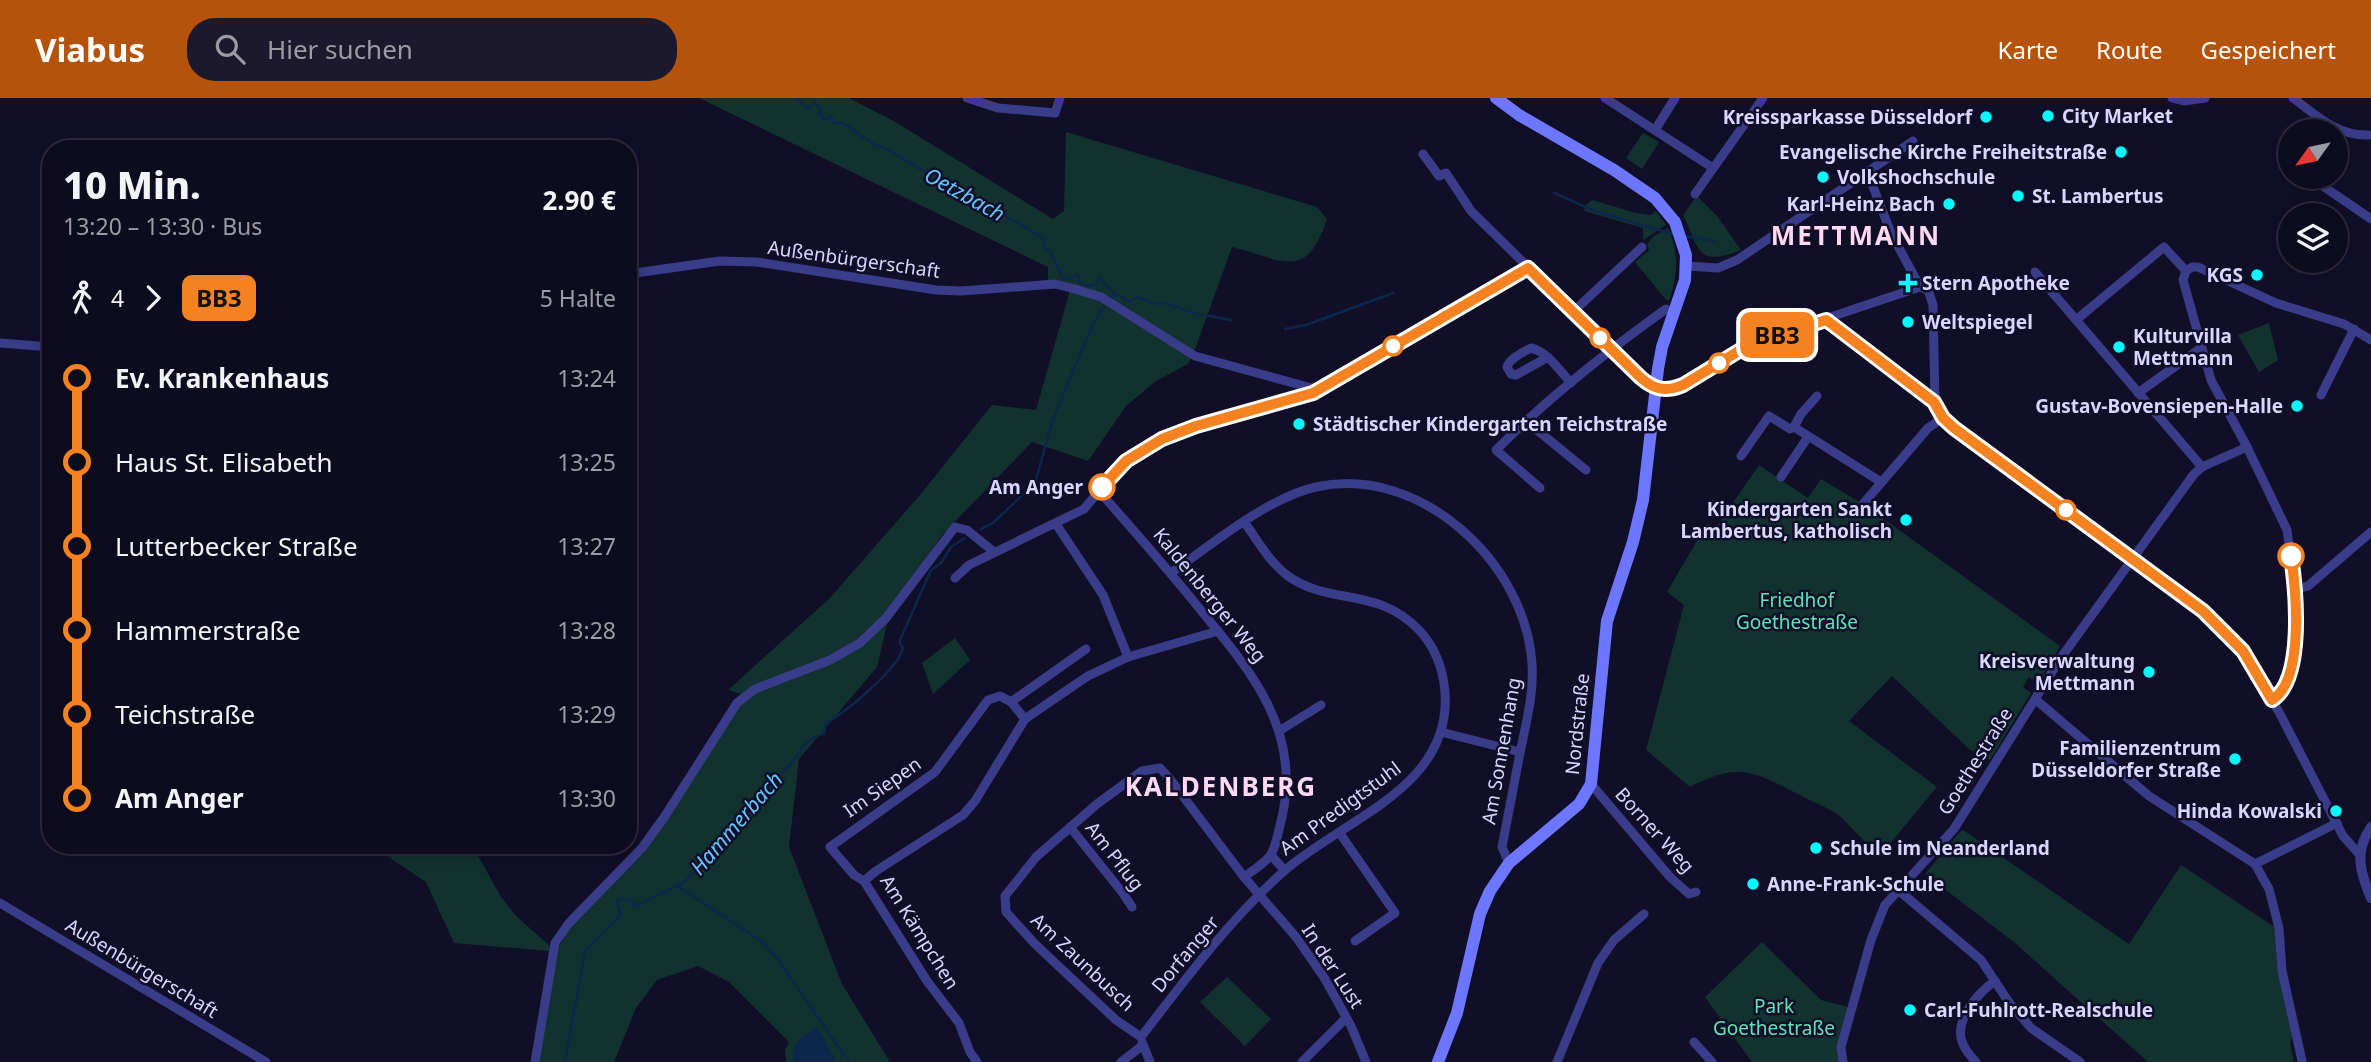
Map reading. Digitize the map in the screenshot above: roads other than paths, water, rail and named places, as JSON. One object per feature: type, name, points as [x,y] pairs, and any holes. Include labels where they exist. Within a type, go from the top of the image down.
[{"type":"main road","points":[[1496,98],[1655,198],[1673,218],[1684,246],[1687,266]]},
{"type":"main road","name":"Nordstraße","points":[[1438,1062],[1457,1013],[1480,914],[1490,891],[1509,863],[1579,804],[1591,784],[1606,621],[1633,542],[1643,500],[1662,347],[1683,289],[1687,266]]},
{"type":"street","points":[[967,98],[998,108],[1055,113],[1059,98]]},
{"type":"street","points":[[1605,98],[1713,168]]},
{"type":"street","points":[[1655,130],[1675,98]]},
{"type":"street","points":[[1695,194],[1763,98]]},
{"type":"street","points":[[2172,98],[2184,101],[2205,98]]},
{"type":"street","points":[[2292,98],[2335,129],[2356,135],[2370,135]]},
{"type":"street","points":[[1687,266],[1718,268],[1733,262],[1913,141]]},
{"type":"street","points":[[1423,154],[1439,176],[1446,173],[1471,211],[1641,378],[1657,389],[1671,390],[1759,341],[1920,287],[1929,292],[1935,317],[1934,402]]},
{"type":"street","points":[[1867,171],[1891,233],[1920,287]]},
{"type":"street","points":[[2327,189],[2371,219]]},
{"type":"street","points":[[1573,312],[1642,247]]},
{"type":"street","points":[[2076,320],[2164,247],[2186,271]]},
{"type":"street","name":"Außenbürgerschaft","points":[[637,272],[684,264],[744,262],[936,290],[961,291],[1055,284],[1101,297],[1201,359],[1319,390]]},
{"type":"street","points":[[2272,700],[2286,686],[2295,646],[2295,589],[2285,524],[2213,385],[2183,280],[2186,271],[2192,267],[2198,268],[2276,303],[2354,329],[2371,340]]},
{"type":"street","points":[[955,578],[969,565],[993,552],[1084,509],[1126,461],[1162,439],[1196,426],[1296,399],[1319,390],[1528,268]]},
{"type":"street","points":[[2035,272],[2202,467]]},
{"type":"street","points":[[1540,488],[1496,450],[1611,348],[1667,309]]},
{"type":"street","points":[[1826,320],[1934,402],[1943,418],[2182,593],[2230,637],[2248,658],[2337,823],[2348,842],[2360,855]]},
{"type":"street","points":[[2321,395],[2354,329]]},
{"type":"street","points":[[0,343],[42,345]]},
{"type":"street","points":[[2138,393],[2201,348]]},
{"type":"street","points":[[1548,357],[1571,383]]},
{"type":"street","points":[[1794,428],[1801,414],[1817,396]]},
{"type":"street","points":[[1741,456],[1769,416],[1790,429],[1794,428],[1881,482]]},
{"type":"street","points":[[1863,504],[1928,428],[1943,418]]},
{"type":"street","points":[[1526,421],[1586,470]]},
{"type":"street","points":[[1781,477],[1808,437]]},
{"type":"street","name":"Goethestraße","points":[[1843,1062],[1841,1047],[1871,940],[1885,905],[1954,829],[2060,659],[2194,474],[2202,467],[2247,447]]},
{"type":"street","name":"Am Sonnenhang","points":[[1171,573],[1276,503],[1305,490],[1329,485],[1357,484],[1395,492],[1417,502],[1462,530],[1480,545],[1499,569],[1513,594],[1524,621],[1532,662],[1532,694],[1502,847],[1509,863]]},
{"type":"street","name":"Kaldenberger Weg","points":[[1099,491],[1218,631],[1253,675],[1266,698],[1279,731],[1286,793],[1271,855]]},
{"type":"street","name":"Am Predigtstuhl","points":[[1245,523],[1280,570],[1289,577],[1319,591],[1379,603],[1405,618],[1431,645],[1444,676],[1446,703],[1441,732],[1425,763],[1403,788],[1284,870],[1259,895]]},
{"type":"street","points":[[1056,524],[1103,595],[1128,657]]},
{"type":"street","points":[[637,853],[665,816],[737,703],[755,689],[830,660],[860,643],[886,618],[955,527],[967,530],[993,552]]},
{"type":"street","points":[[2295,589],[2308,586],[2371,532]]},
{"type":"street","name":"Am Kämpchen","points":[[977,1062],[958,1023],[927,981],[864,881],[963,815],[975,801],[1025,719],[1088,676],[1128,657],[1218,631]]},
{"type":"street","name":"Im Siepen","points":[[864,881],[854,875],[830,847],[935,772],[988,701],[1000,696],[1011,702],[1086,649]]},
{"type":"street","points":[[2035,699],[2149,796],[2255,864],[2269,889],[2279,928],[2282,971],[2302,1061]]},
{"type":"street","points":[[1011,702],[1025,719]]},
{"type":"street","points":[[1279,731],[1321,705]]},
{"type":"street","points":[[1441,732],[1520,752]]},
{"type":"street","name":"Am Zaunbusch","points":[[1142,1041],[1035,944],[1006,912],[1005,896],[1014,882],[1036,857],[1070,827],[1142,771],[1160,768],[1259,895]]},
{"type":"street","name":"Borner Weg","points":[[1591,784],[1670,877],[1689,894],[1696,892]]},
{"type":"street","points":[[2255,864],[2337,823]]},
{"type":"street","name":"Am Pflug","points":[[1070,827],[1132,907]]},
{"type":"street","points":[[2371,827],[2360,855],[2361,873],[2371,898]]},
{"type":"street","points":[[1339,832],[1395,913],[1355,941]]},
{"type":"street","points":[[535,1062],[555,943],[569,923],[636,854]]},
{"type":"street","points":[[1244,877],[1271,855],[1284,870]]},
{"type":"street","points":[[1897,889],[1981,960],[2014,1010],[2031,1028],[2080,1062]]},
{"type":"street","name":"Dorfanger","points":[[1121,1062],[1142,1041],[1200,961],[1259,895]]},
{"type":"street","name":"In der Lust","points":[[1259,895],[1296,937],[1325,979],[1366,1062]]},
{"type":"street","name":"Außenbürgerschaft","points":[[0,903],[266,1062]]},
{"type":"street","points":[[1557,1062],[1598,963],[1614,940],[1644,914]]},
{"type":"street","points":[[1976,1062],[1963,1044],[1961,1027],[1978,995],[1995,981]]},
{"type":"street","points":[[1302,1062],[1346,1018]]},
{"type":"street","points":[[1142,1041],[1150,1062]]},
{"type":"street","points":[[1694,1042],[1712,1062]]},
{"type":"water","points":[[816,1028],[836,1062],[794,1062],[795,1046]]},
{"type":"waterway","name":"Oetzbach","points":[[795,98],[808,108],[815,102],[821,110],[818,114],[823,115],[826,120],[831,116],[834,123],[850,127],[869,141],[1040,236],[1044,239],[1043,247],[1051,252],[1062,277],[1071,279],[1078,274],[1081,284],[1092,286],[1100,279],[1115,294]]},
{"type":"waterway","name":"Hammerbach","points":[[1554,193],[1597,212],[1673,234]]},
{"type":"waterway","name":"Hammerbach","points":[[1683,236],[1716,241]]},
{"type":"waterway","name":"Hammerbach","points":[[1285,329],[1306,325],[1393,293]]},
{"type":"waterway","name":"Hammerbach","points":[[1112,298],[1115,294],[1131,302],[1137,297],[1231,320]]},
{"type":"waterway","name":"Hammerbach","points":[[981,529],[993,523],[1035,483],[1053,419],[1094,322],[1104,306]]},
{"type":"waterway","name":"Hammerbach","points":[[565,1062],[585,951],[621,915],[616,900],[630,900],[636,907],[686,881],[721,843],[731,823],[742,819],[805,744],[824,733],[826,723],[858,700],[882,678],[899,657],[903,648],[900,640],[931,570],[941,563],[951,547],[965,538]]},
{"type":"waterway","points":[[676,885],[761,941],[776,957],[849,1062]]},
{"type":"place","name":"City Market","points":[[2048,116]]},
{"type":"place","name":"Kreissparkasse Düsseldorf","points":[[1986,117]]},
{"type":"place","name":"Evangelische Kirche Freiheitstraße","points":[[2121,152]]},
{"type":"place","name":"Volkshochschule","points":[[1823,177]]},
{"type":"place","name":"St. Lambertus","points":[[2018,196]]},
{"type":"place","name":"Karl-Heinz Bach","points":[[1949,204]]},
{"type":"place","name":"KGS","points":[[2257,275]]},
{"type":"place","name":"Stern Apotheke","points":[[1908,283]]},
{"type":"place","name":"Weltspiegel","points":[[1908,322]]},
{"type":"place","name":"Kulturvilla Mettmann","points":[[2119,347]]},
{"type":"place","name":"Gustav-Bovensiepen-Halle","points":[[2297,406]]},
{"type":"place","name":"Städtischer Kindergarten Teichstraße","points":[[1299,424]]},
{"type":"place","name":"Am Anger","points":[[1102,487]]},
{"type":"place","name":"Kindergarten Sankt Lambertus, katholisch","points":[[1906,520]]},
{"type":"place","name":"Kreisverwaltung Mettmann","points":[[2149,672]]},
{"type":"place","name":"Familienzentrum Düsseldorfer Straße","points":[[2235,759]]},
{"type":"place","name":"Hinda Kowalski","points":[[2336,811]]},
{"type":"place","name":"Schule im Neanderland","points":[[1816,848]]},
{"type":"place","name":"Anne-Frank-Schule","points":[[1753,884]]},
{"type":"place","name":"Carl-Fuhlrott-Realschule","points":[[1910,1010]]},
{"type":"district","name":"METTMANN","points":[[1856,235]]},
{"type":"district","name":"KALDENBERG","points":[[1221,786]]},
{"type":"park label","name":"Friedhof Goethestraße","points":[[1797,611]]},
{"type":"park label","name":"Park Goethestraße","points":[[1774,1017]]}]
